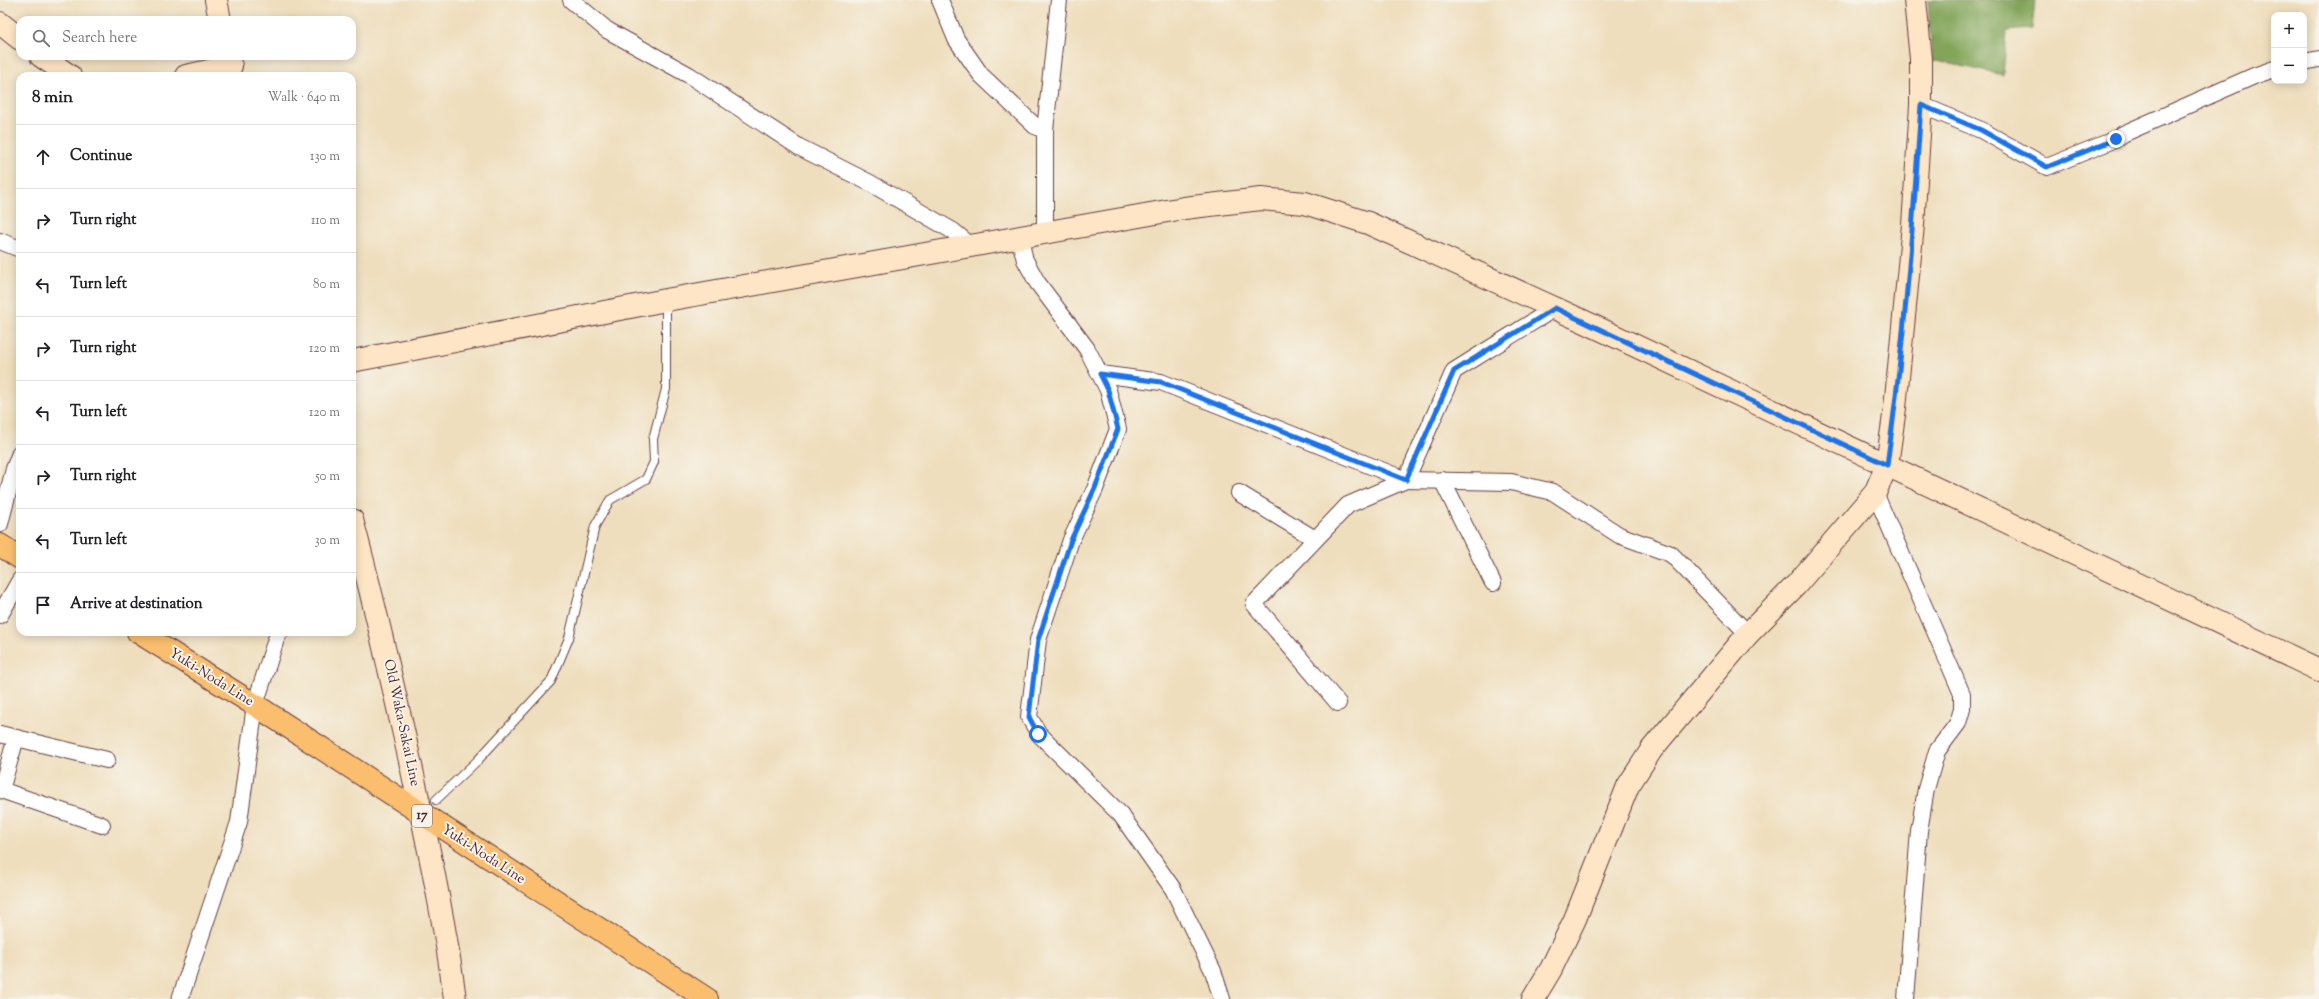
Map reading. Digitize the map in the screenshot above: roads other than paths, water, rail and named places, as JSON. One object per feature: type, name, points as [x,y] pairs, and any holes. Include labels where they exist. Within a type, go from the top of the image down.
[{"type":"main road","points":[[0,545],[16,555]]},
{"type":"main road","name":"Yuki-Noda Line","points":[[144,636],[255,705],[429,808],[707,999]]},
{"type":"street","points":[[216,0],[219,16]]},
{"type":"street","points":[[571,0],[607,30],[689,75],[799,147],[870,183],[953,231],[970,245]]},
{"type":"street","points":[[940,0],[956,39],[981,75],[1035,126],[1045,130]]},
{"type":"street","points":[[1045,231],[1045,130],[1059,0]]},
{"type":"street","points":[[1533,999],[1551,969],[1575,919],[1628,786],[1652,749],[1748,634],[1796,585],[1875,494],[1887,465],[1895,408],[1913,225],[1921,105],[1920,60],[1915,0]]},
{"type":"street","points":[[0,23],[16,36]]},
{"type":"street","points":[[2307,61],[2319,59]]},
{"type":"street","points":[[47,60],[64,72]]},
{"type":"street","points":[[204,72],[231,66]]},
{"type":"street","points":[[1921,105],[1981,130],[2047,167],[2110,142],[2123,134],[2226,88],[2271,70]]},
{"type":"street","points":[[356,360],[666,300],[1045,231],[1184,208],[1261,199],[1305,203],[1368,223],[1555,308],[2319,670]]},
{"type":"street","points":[[1020,236],[1025,260],[1037,282],[1087,349],[1100,374],[1108,390],[1118,429],[1095,488],[1071,540],[1038,640],[1029,717],[1038,734],[1121,815],[1173,889],[1213,970],[1222,999]]},
{"type":"street","points":[[0,240],[16,247]]},
{"type":"street","points":[[1338,703],[1254,604],[1348,505],[1406,480],[1454,371],[1555,308]]},
{"type":"street","points":[[1100,374],[1161,382],[1406,480],[1511,482],[1553,492],[1619,535],[1671,554],[1748,634]]},
{"type":"street","points":[[0,524],[16,464]]},
{"type":"street","points":[[1442,480],[1493,583]]},
{"type":"street","points":[[1239,493],[1315,539]]},
{"type":"street","points":[[1875,494],[1962,694],[1962,709],[1958,723],[1937,751],[1926,789],[1919,831],[1906,999]]},
{"type":"street","name":"Old Waka-Sakai Line","points":[[356,534],[376,604],[429,808],[455,999]]},
{"type":"street","points":[[0,615],[16,587]]},
{"type":"street","points":[[180,999],[239,822],[255,705],[278,636]]},
{"type":"street","points":[[0,734],[107,760]]},
{"type":"street","points":[[16,738],[1,790],[102,825]]},
{"type":"lane","points":[[429,808],[478,760],[551,681],[569,638],[594,526],[610,500],[646,479],[654,462],[653,439],[666,389],[666,300]]}]
